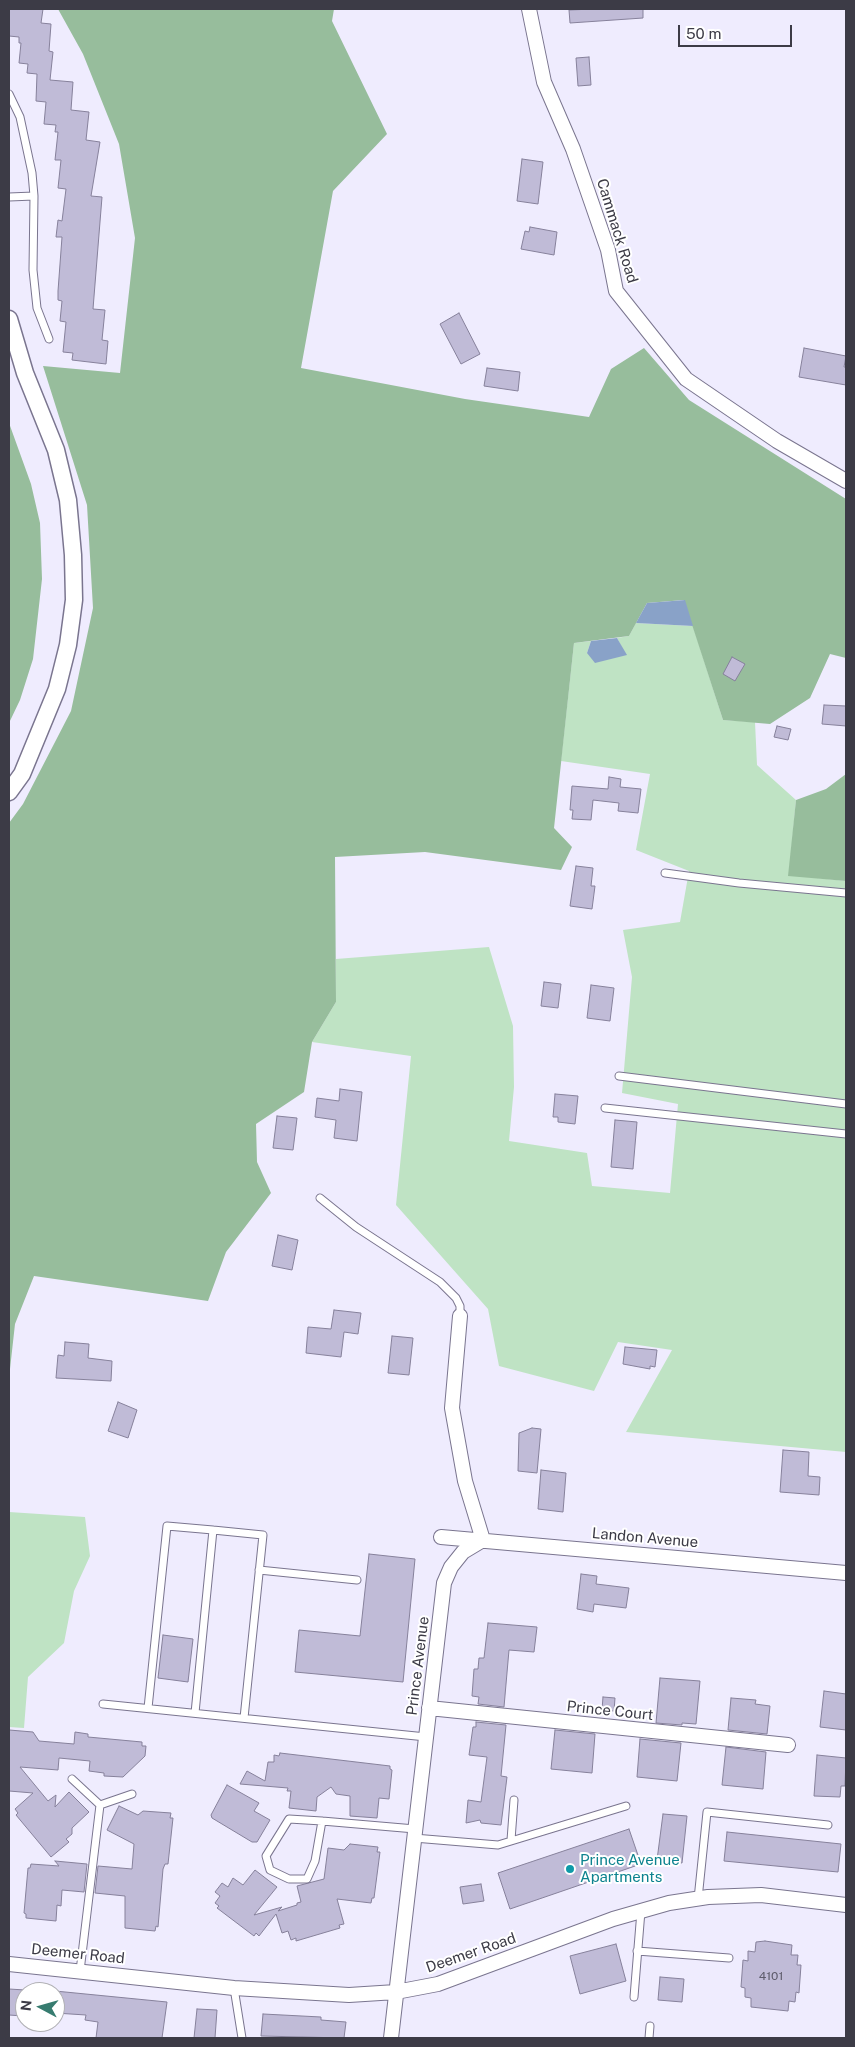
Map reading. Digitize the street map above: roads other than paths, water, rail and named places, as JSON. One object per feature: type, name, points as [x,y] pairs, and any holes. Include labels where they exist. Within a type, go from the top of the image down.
[{"type":"street","name":"Cammack Road","points":[[529,9],[544,82],[573,149],[608,250],[616,291],[686,379],[777,441],[846,481]]},
{"type":"street","points":[[9,319],[11,333],[25,373],[56,450],[68,500],[73,555],[74,600],[68,645],[57,689],[22,774],[9,792]]},
{"type":"street","points":[[460,1316],[452,1408],[465,1481],[483,1540]]},
{"type":"street","name":"Landon Avenue","points":[[441,1537],[846,1573]]},
{"type":"street","name":"Prince Avenue","points":[[391,2038],[444,1583],[451,1567],[464,1552],[483,1540]]},
{"type":"street","name":"Prince Court","points":[[429,1708],[788,1745]]},
{"type":"street","name":"Deemer Road","points":[[9,1964],[80,1970],[234,1988],[349,1995],[396,1992],[438,1984],[613,1919],[698,1899],[761,1895],[846,1906]]},
{"type":"lane","points":[[9,94],[20,118],[32,173],[34,196],[33,270],[37,308],[49,340]]},
{"type":"lane","points":[[9,198],[34,196]]},
{"type":"lane","points":[[665,873],[739,883],[846,892]]},
{"type":"lane","points":[[619,1076],[846,1104]]},
{"type":"lane","points":[[605,1108],[846,1134]]},
{"type":"lane","points":[[320,1198],[356,1227],[440,1282],[456,1298],[460,1306],[460,1316]]},
{"type":"lane","points":[[148,1708],[166,1526],[213,1530],[263,1536],[244,1718]]},
{"type":"lane","points":[[195,1713],[213,1530]]},
{"type":"lane","points":[[259,1570],[357,1580]]},
{"type":"lane","points":[[103,1704],[426,1737]]},
{"type":"lane","points":[[72,1779],[100,1805]]},
{"type":"lane","points":[[100,1805],[132,1794]]},
{"type":"lane","points":[[511,1840],[514,1800]]},
{"type":"lane","points":[[80,1970],[100,1805]]},
{"type":"lane","points":[[322,1821],[315,1861],[307,1879],[289,1879],[270,1870],[266,1856],[289,1819],[322,1821],[498,1844],[626,1806]]},
{"type":"lane","points":[[698,1899],[707,1812],[828,1825]]},
{"type":"lane","points":[[634,1997],[641,1911]]},
{"type":"lane","points":[[638,1951],[729,1958]]},
{"type":"lane","points":[[234,1988],[242,2038]]},
{"type":"lane","points":[[648,2038],[650,2026]]},
{"type":"water","points":[[685,600],[693,626],[636,623],[647,603]]},
{"type":"water","points":[[617,638],[627,655],[595,663],[587,653],[591,641]]},
{"type":"place","name":"Prince Avenue Apartments","points":[[570,1869]]}]
